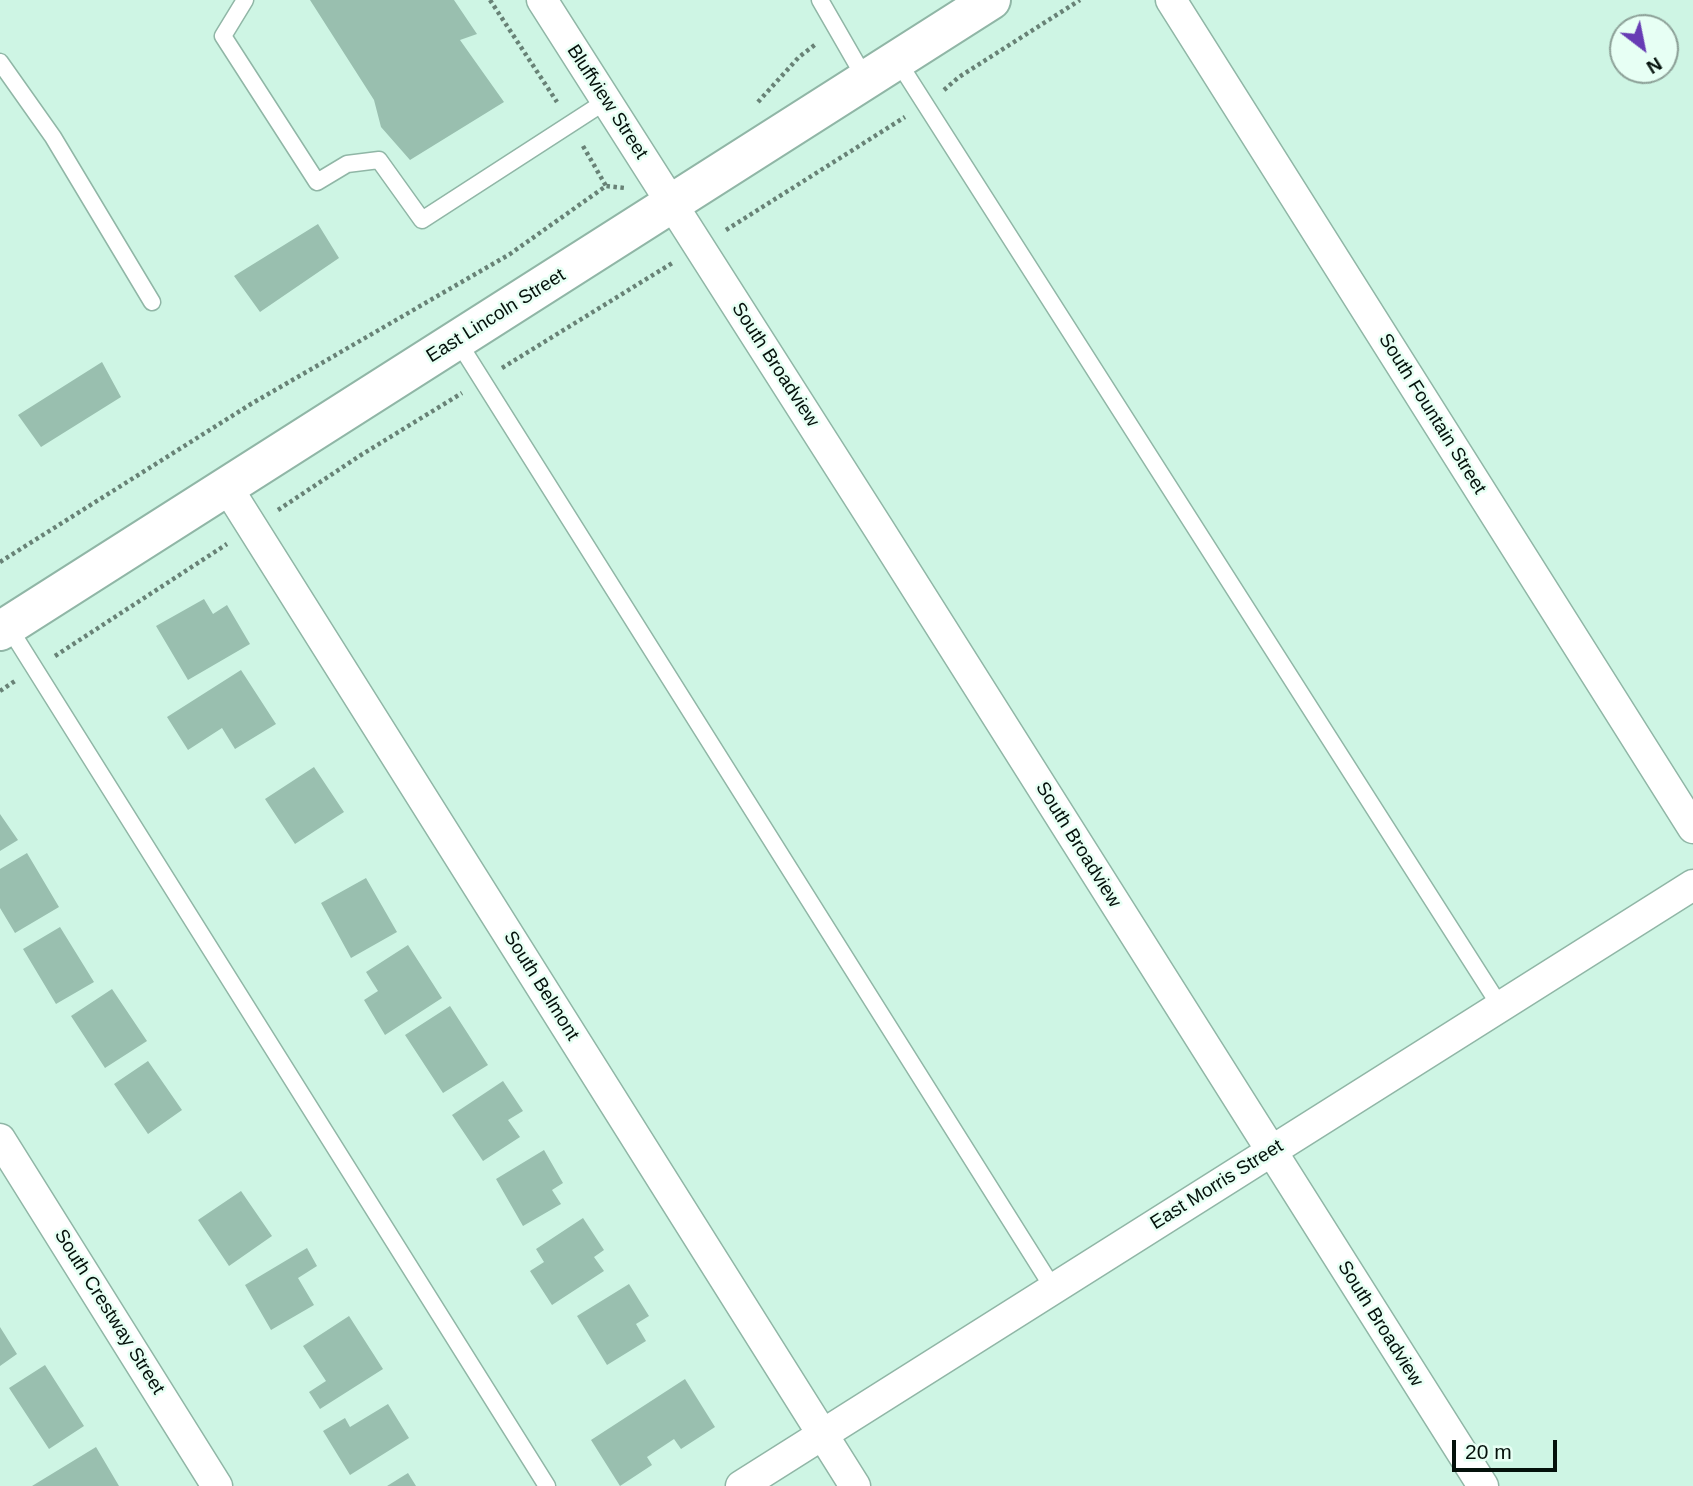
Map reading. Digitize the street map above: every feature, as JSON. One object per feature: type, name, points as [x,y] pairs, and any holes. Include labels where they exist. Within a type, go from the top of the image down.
[{"type":"street","name":"Bluffview Street","points":[[542,0],[672,204]]},
{"type":"street","name":"South Fountain Street","points":[[1171,0],[1693,828]]},
{"type":"street","name":"East Lincoln Street","points":[[4,628],[866,80],[971,5]]},
{"type":"street","name":"South Broadview","points":[[672,204],[1482,1486]]},
{"type":"street","name":"South Belmont","points":[[227,486],[855,1486]]},
{"type":"street","name":"East Morris Street","points":[[741,1486],[1693,885]]},
{"type":"street","name":"South Crestway Street","points":[[0,1139],[217,1486]]},
{"type":"lane","points":[[245,0],[223,36],[317,182],[347,164],[379,160],[422,220],[606,101]]},
{"type":"lane","points":[[820,0],[866,80]]},
{"type":"lane","points":[[897,60],[1500,1006]]},
{"type":"lane","points":[[0,62],[53,137],[152,302]]},
{"type":"lane","points":[[457,340],[1053,1288]]},
{"type":"lane","points":[[4,628],[35,669],[547,1486]]},
{"type":"path","points":[[490,0],[547,85],[606,186]]},
{"type":"path","points":[[0,691],[361,454],[926,104],[959,77],[1080,0]]},
{"type":"path","points":[[751,110],[799,57],[836,28]]},
{"type":"path","points":[[0,562],[251,404],[510,254],[606,186],[626,188],[651,172]]},
{"type":"building","points":[[310,0],[454,0],[477,34],[460,40],[504,102],[410,160],[381,127],[374,100]]},
{"type":"building","points":[[318,224],[339,258],[260,312],[234,276]]},
{"type":"building","points":[[102,362],[121,397],[41,447],[18,415]]},
{"type":"building","points":[[204,599],[213,614],[227,605],[250,644],[188,680],[156,626]]},
{"type":"building","points":[[241,670],[276,724],[235,749],[222,728],[188,750],[167,717]]},
{"type":"building","points":[[314,767],[344,812],[295,844],[265,799]]},
{"type":"building","points":[[0,814],[18,840],[0,851]]},
{"type":"building","points":[[27,853],[59,907],[15,933],[0,908],[0,869]]},
{"type":"building","points":[[366,878],[397,932],[351,958],[321,903]]},
{"type":"building","points":[[60,927],[94,982],[56,1004],[23,949]]},
{"type":"building","points":[[408,945],[442,998],[385,1035],[364,1000],[378,991],[366,972]]},
{"type":"building","points":[[112,989],[147,1041],[105,1068],[71,1016]]},
{"type":"building","points":[[450,1006],[488,1065],[443,1093],[405,1035]]},
{"type":"building","points":[[148,1061],[182,1110],[148,1134],[114,1084]]},
{"type":"building","points":[[503,1081],[523,1111],[508,1120],[520,1137],[483,1161],[452,1115]]},
{"type":"building","points":[[544,1150],[563,1183],[552,1190],[561,1204],[523,1226],[496,1179]]},
{"type":"building","points":[[241,1191],[272,1236],[229,1266],[198,1220]]},
{"type":"building","points":[[583,1218],[604,1250],[594,1257],[604,1271],[552,1305],[530,1271],[544,1262],[536,1249]]},
{"type":"building","points":[[307,1248],[317,1266],[298,1278],[314,1305],[271,1330],[245,1285]]},
{"type":"building","points":[[629,1284],[649,1316],[636,1324],[646,1341],[607,1365],[577,1316]]},
{"type":"building","points":[[349,1316],[383,1369],[320,1409],[309,1392],[326,1381],[303,1346]]},
{"type":"building","points":[[0,1327],[17,1354],[0,1366]]},
{"type":"building","points":[[45,1365],[84,1426],[49,1449],[9,1388]]},
{"type":"building","points":[[685,1379],[715,1427],[681,1449],[674,1439],[647,1457],[652,1465],[620,1486],[591,1440]]},
{"type":"building","points":[[388,1404],[409,1438],[350,1475],[323,1431],[345,1418],[350,1427]]},
{"type":"building","points":[[96,1447],[119,1486],[32,1486]]},
{"type":"building","points":[[408,1473],[416,1486],[387,1486]]}]
